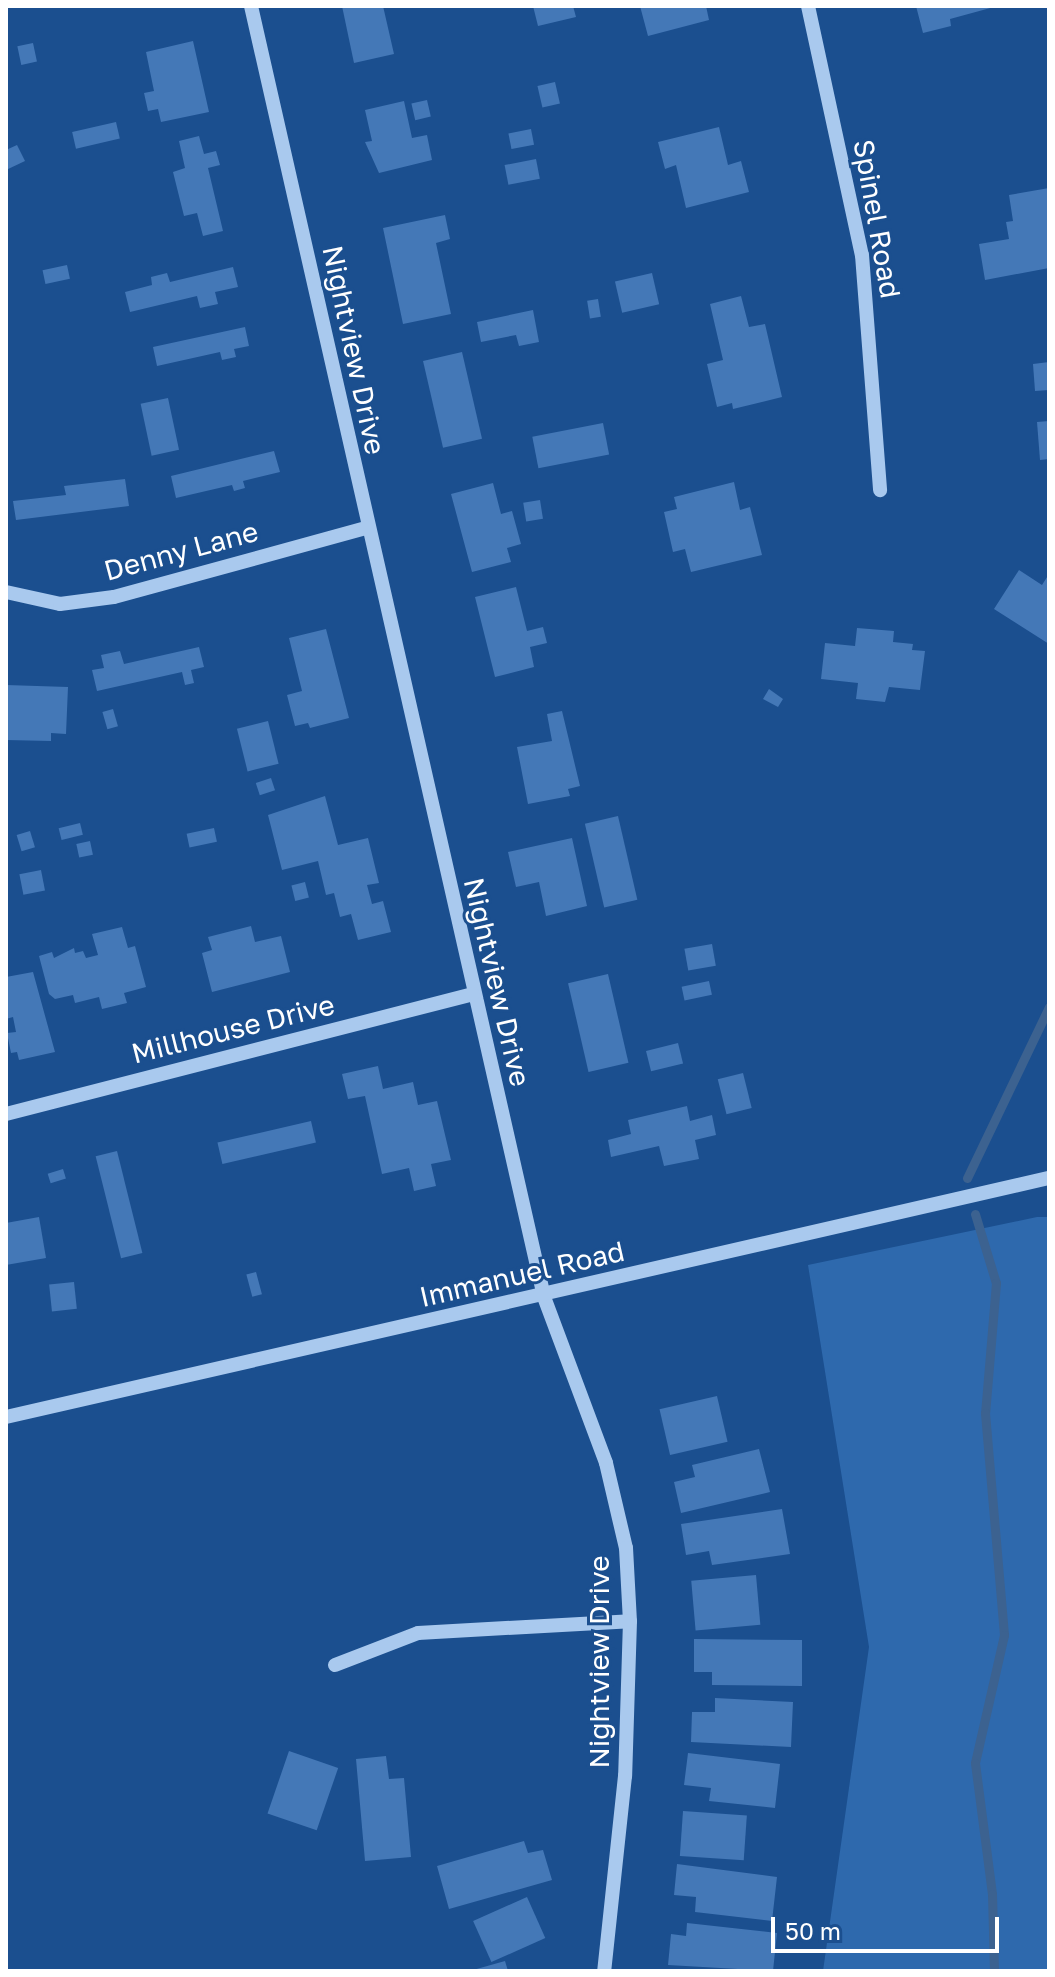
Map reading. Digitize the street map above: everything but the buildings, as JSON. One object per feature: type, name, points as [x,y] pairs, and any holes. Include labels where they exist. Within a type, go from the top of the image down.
[{"type":"street","name":"Nightview Drive","points":[[251,6],[367,528],[544,1297],[606,1463],[626,1548],[630,1621],[625,1776],[604,1971]]},
{"type":"street","name":"Spinel Road","points":[[808,6],[862,255],[880,490]]},
{"type":"street","name":"Denny Lane","points":[[6,592],[60,604],[114,597],[367,528]]},
{"type":"street","name":"Millhouse Drive","points":[[6,1114],[473,994]]},
{"type":"street","name":"Immanuel Road","points":[[6,1417],[544,1297],[1049,1178]]},
{"type":"street","points":[[335,1665],[418,1633],[630,1621]]},
{"type":"shaded area","points":[[1049,1217],[1049,1971],[823,1971],[869,1647],[808,1265]]},
{"type":"waterway","points":[[967,1178],[1049,1007]]},
{"type":"waterway","points":[[975,1214],[996,1283],[985,1413],[1004,1635],[975,1763],[992,1894],[994,1971]]}]
